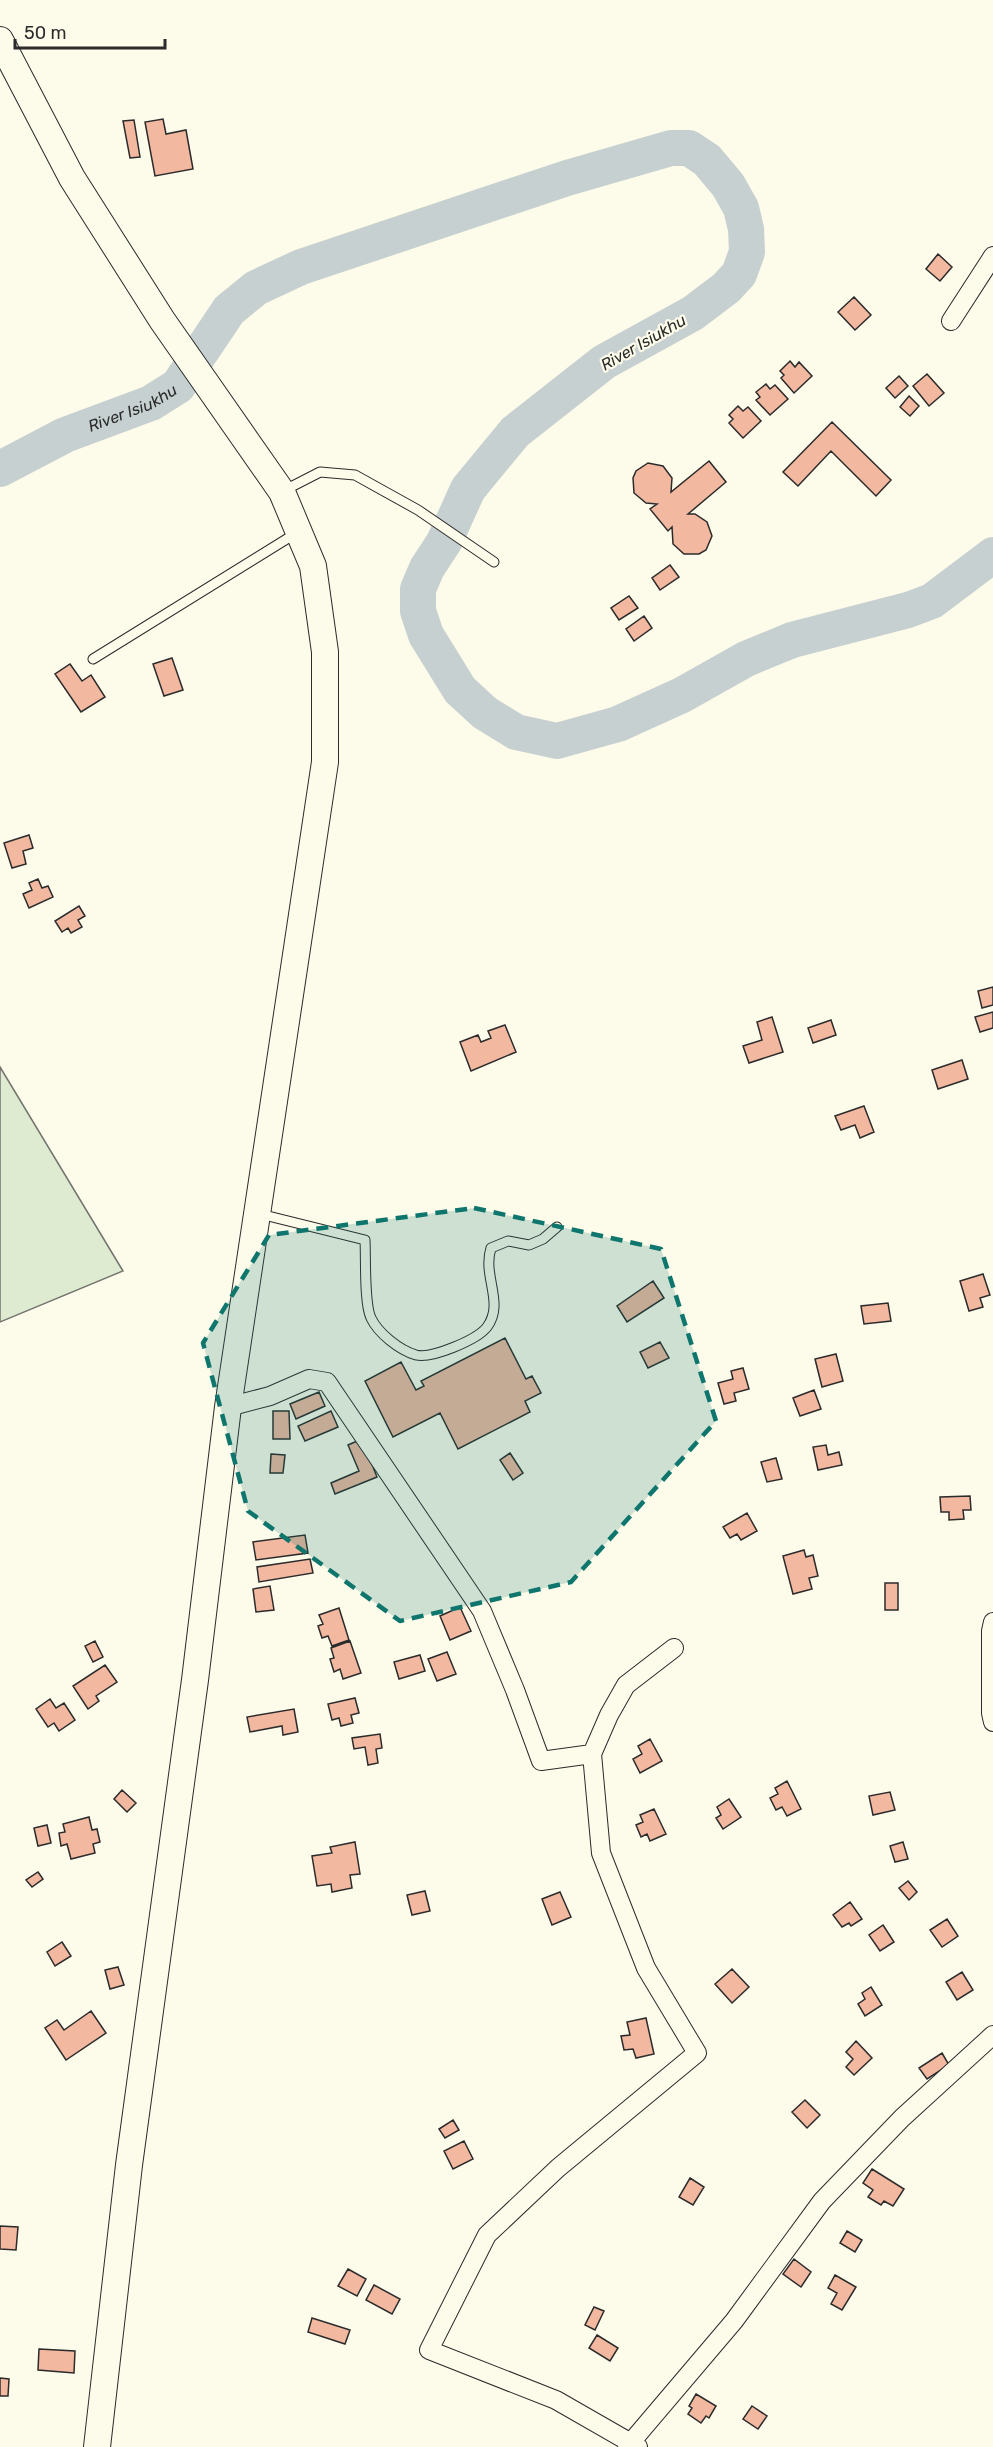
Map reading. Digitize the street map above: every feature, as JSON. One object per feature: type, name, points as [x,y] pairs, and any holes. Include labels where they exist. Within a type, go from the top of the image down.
[{"type":"main road","points":[[0,40],[72,178],[162,320],[282,492],[313,566],[325,652],[325,762],[228,1407],[193,1692],[129,2165],[97,2447]]},
{"type":"street","points":[[951,321],[993,256]]},
{"type":"street","points":[[228,1407],[270,1396],[309,1379],[327,1382],[482,1611],[541,1761],[592,1754]]},
{"type":"street","points":[[993,1622],[991,1631],[991,1713],[993,1722]]},
{"type":"street","points":[[674,1648],[626,1685],[609,1715],[592,1754],[601,1853],[646,1968],[697,2053],[558,2168],[487,2235],[429,2350],[556,2400],[632,2445],[734,2321],[822,2201],[902,2118],[993,2035]]},
{"type":"lane","points":[[282,492],[320,472],[355,475],[418,510],[494,562]]},
{"type":"lane","points":[[93,659],[300,531]]},
{"type":"lane","points":[[258,1214],[365,1240],[369,1315],[376,1329],[417,1355],[441,1351],[466,1342],[486,1328],[495,1309],[487,1260],[491,1248],[508,1241],[529,1245],[543,1239],[557,1227]]},
{"type":"highlighted area","points":[[474,1208],[661,1249],[716,1421],[571,1582],[400,1621],[248,1511],[203,1343],[269,1235]]},
{"type":"green space","points":[[0,1067],[123,1271],[0,1322]]},
{"type":"building","points":[[163,119],[166,134],[186,130],[193,169],[155,176],[145,122]]},
{"type":"building","points":[[134,120],[140,157],[130,158],[123,121]]},
{"type":"building","points":[[938,254],[952,267],[940,281],[926,269]]},
{"type":"building","points":[[854,297],[871,315],[855,330],[838,312]]},
{"type":"building","points":[[790,361],[795,367],[799,362],[812,376],[794,393],[781,378],[784,375],[780,371]]},
{"type":"building","points":[[927,374],[944,393],[929,406],[913,386]]},
{"type":"building","points":[[899,376],[908,386],[895,398],[886,388]]},
{"type":"building","points":[[766,384],[770,389],[775,385],[788,399],[770,415],[756,400],[760,397],[756,392]]},
{"type":"building","points":[[909,396],[919,406],[910,416],[900,407]]},
{"type":"building","points":[[738,406],[743,411],[748,407],[761,421],[743,438],[729,423],[733,419],[729,415]]},
{"type":"building","points":[[832,422],[891,480],[876,496],[831,451],[798,486],[783,472]]},
{"type":"building","points":[[709,461],[726,482],[688,514],[695,514],[707,522],[712,536],[706,550],[699,554],[684,554],[673,544],[672,527],[668,531],[650,509],[657,504],[646,503],[634,493],[633,478],[636,471],[648,463],[663,466],[672,478],[671,492]]},
{"type":"building","points":[[670,565],[679,577],[660,590],[652,578]]},
{"type":"building","points":[[629,596],[638,608],[619,620],[611,608]]},
{"type":"building","points":[[644,616],[652,628],[634,641],[626,629]]},
{"type":"building","points":[[172,658],[183,690],[164,696],[153,664]]},
{"type":"building","points":[[70,664],[82,681],[91,675],[105,697],[81,712],[55,674]]},
{"type":"building","points":[[29,835],[33,848],[23,851],[26,864],[12,868],[4,843]]},
{"type":"building","points":[[38,879],[42,888],[48,886],[53,897],[29,908],[23,894],[32,890],[29,883]]},
{"type":"building","points":[[79,906],[85,916],[78,920],[82,927],[71,933],[68,928],[62,932],[55,921]]},
{"type":"building","points":[[993,987],[993,1005],[982,1008],[978,991]]},
{"type":"building","points":[[993,1012],[993,1028],[980,1032],[975,1017]]},
{"type":"building","points":[[772,1017],[783,1052],[749,1063],[743,1046],[762,1040],[757,1022]]},
{"type":"building","points":[[831,1020],[836,1035],[813,1043],[808,1028]]},
{"type":"building","points":[[505,1025],[516,1052],[471,1071],[460,1042],[478,1035],[481,1042],[491,1038],[488,1031]]},
{"type":"building","points":[[962,1060],[968,1079],[938,1089],[932,1070]]},
{"type":"building","points":[[864,1106],[874,1132],[860,1138],[855,1125],[841,1130],[835,1116]]},
{"type":"building","points":[[983,1274],[990,1295],[980,1298],[983,1307],[969,1311],[960,1281]]},
{"type":"building","points":[[653,1281],[664,1298],[627,1322],[617,1306]]},
{"type":"building","points":[[888,1303],[891,1321],[864,1324],[861,1306]]},
{"type":"building","points":[[505,1338],[526,1379],[532,1376],[541,1393],[525,1401],[530,1412],[458,1449],[440,1413],[393,1437],[365,1381],[401,1362],[416,1390],[424,1386],[421,1381]]},
{"type":"building","points":[[660,1342],[669,1358],[648,1368],[640,1352]]},
{"type":"building","points":[[836,1354],[843,1381],[822,1387],[815,1359]]},
{"type":"building","points":[[743,1368],[749,1389],[734,1393],[736,1401],[724,1404],[718,1383],[733,1379],[731,1371]]},
{"type":"building","points":[[814,1390],[821,1409],[800,1416],[793,1398]]},
{"type":"building","points":[[319,1392],[325,1406],[296,1419],[290,1404]]},
{"type":"building","points":[[273,1411],[289,1411],[290,1439],[273,1439]]},
{"type":"building","points":[[331,1411],[338,1427],[305,1441],[298,1426]]},
{"type":"building","points":[[362,1439],[377,1477],[335,1494],[331,1483],[359,1471],[348,1445]]},
{"type":"building","points":[[826,1445],[828,1455],[839,1452],[842,1465],[818,1470],[813,1447]]},
{"type":"building","points":[[510,1453],[523,1473],[513,1480],[500,1460]]},
{"type":"building","points":[[271,1454],[285,1455],[283,1473],[270,1473]]},
{"type":"building","points":[[776,1458],[782,1479],[767,1482],[761,1462]]},
{"type":"building","points":[[970,1496],[971,1510],[963,1510],[964,1519],[949,1520],[949,1512],[941,1512],[940,1497]]},
{"type":"building","points":[[747,1513],[757,1531],[741,1540],[737,1534],[730,1538],[723,1527]]},
{"type":"building","points":[[305,1535],[308,1553],[256,1560],[253,1542]]},
{"type":"building","points":[[804,1550],[806,1557],[813,1555],[818,1576],[809,1578],[812,1589],[793,1594],[783,1556]]},
{"type":"building","points":[[310,1559],[313,1573],[259,1582],[257,1567]]},
{"type":"building","points":[[885,1583],[898,1583],[898,1610],[885,1610]]},
{"type":"building","points":[[270,1586],[274,1610],[256,1612],[253,1589]]},
{"type":"building","points":[[460,1607],[471,1631],[450,1640],[440,1616]]},
{"type":"building","points":[[339,1608],[349,1640],[332,1646],[328,1636],[322,1638],[318,1626],[323,1624],[319,1615]]},
{"type":"building","points":[[95,1641],[103,1657],[93,1662],[85,1646]]},
{"type":"building","points":[[350,1641],[361,1673],[343,1679],[340,1669],[334,1672],[330,1659],[334,1658],[331,1648]]},
{"type":"building","points":[[447,1652],[456,1674],[437,1681],[428,1659]]},
{"type":"building","points":[[420,1655],[425,1671],[399,1679],[394,1662]]},
{"type":"building","points":[[105,1665],[117,1682],[96,1696],[99,1701],[88,1709],[73,1686]]},
{"type":"building","points":[[355,1698],[359,1713],[351,1715],[353,1723],[341,1726],[339,1718],[332,1720],[328,1704]]},
{"type":"building","points":[[50,1699],[56,1708],[64,1703],[75,1720],[59,1731],[54,1723],[48,1727],[36,1709]]},
{"type":"building","points":[[294,1709],[298,1732],[283,1735],[282,1726],[250,1732],[247,1717]]},
{"type":"building","points":[[380,1734],[382,1748],[376,1749],[378,1763],[368,1765],[365,1747],[354,1749],[352,1738]]},
{"type":"building","points":[[650,1739],[662,1761],[640,1773],[633,1759],[642,1754],[638,1746]]},
{"type":"building","points":[[787,1781],[801,1809],[787,1816],[782,1807],[776,1810],[770,1798],[778,1794],[775,1788]]},
{"type":"building","points":[[122,1790],[136,1803],[127,1812],[114,1799]]},
{"type":"building","points":[[890,1792],[895,1810],[873,1815],[869,1796]]},
{"type":"building","points":[[729,1799],[741,1817],[723,1829],[716,1818],[721,1815],[717,1807]]},
{"type":"building","points":[[654,1809],[666,1834],[650,1841],[647,1834],[641,1837],[636,1825],[643,1822],[640,1815]]},
{"type":"building","points":[[89,1817],[92,1830],[97,1829],[100,1842],[93,1844],[95,1853],[71,1859],[67,1844],[61,1846],[59,1833],[65,1832],[63,1824]]},
{"type":"building","points":[[47,1825],[51,1843],[38,1846],[34,1828]]},
{"type":"building","points":[[355,1842],[360,1874],[350,1875],[352,1888],[332,1892],[331,1884],[317,1886],[312,1856],[332,1853],[330,1847]]},
{"type":"building","points":[[903,1842],[908,1859],[895,1862],[890,1846]]},
{"type":"building","points":[[38,1872],[43,1879],[32,1887],[26,1880]]},
{"type":"building","points":[[908,1881],[917,1892],[909,1900],[899,1888]]},
{"type":"building","points":[[425,1891],[430,1911],[412,1915],[407,1895]]},
{"type":"building","points":[[560,1892],[571,1917],[552,1925],[542,1899]]},
{"type":"building","points":[[850,1902],[862,1919],[851,1926],[849,1923],[842,1927],[833,1915]]},
{"type":"building","points":[[947,1919],[958,1936],[942,1947],[930,1930]]},
{"type":"building","points":[[883,1925],[894,1942],[880,1951],[869,1935]]},
{"type":"building","points":[[62,1942],[71,1956],[55,1966],[47,1952]]},
{"type":"building","points":[[118,1967],[124,1985],[110,1989],[105,1970]]},
{"type":"building","points":[[732,1969],[749,1987],[732,2003],[715,1984]]},
{"type":"building","points":[[962,1972],[973,1990],[957,2000],[946,1982]]},
{"type":"building","points":[[871,1987],[882,2005],[865,2016],[858,2004],[865,1999],[862,1993]]},
{"type":"building","points":[[91,2011],[106,2033],[66,2060],[45,2028],[57,2020],[64,2030]]},
{"type":"building","points":[[646,2018],[654,2054],[636,2058],[633,2049],[624,2050],[621,2036],[630,2035],[627,2022]]},
{"type":"building","points":[[856,2041],[872,2058],[854,2075],[846,2067],[853,2059],[846,2052]]},
{"type":"building","points":[[942,2053],[949,2065],[927,2079],[919,2068]]},
{"type":"building","points":[[805,2100],[820,2115],[807,2128],[792,2112]]},
{"type":"building","points":[[453,2120],[459,2130],[445,2138],[439,2129]]},
{"type":"building","points":[[464,2141],[473,2159],[453,2169],[444,2151]]},
{"type":"building","points":[[872,2169],[904,2189],[893,2206],[884,2201],[881,2205],[868,2197],[873,2190],[863,2183]]},
{"type":"building","points":[[690,2178],[704,2187],[693,2205],[679,2197]]},
{"type":"building","points":[[0,2226],[18,2227],[16,2250],[0,2249]]},
{"type":"building","points":[[847,2231],[862,2240],[855,2252],[840,2243]]},
{"type":"building","points":[[794,2259],[811,2272],[801,2287],[783,2274]]},
{"type":"building","points":[[348,2269],[366,2279],[357,2296],[338,2286]]},
{"type":"building","points":[[835,2275],[856,2287],[842,2310],[831,2304],[837,2293],[828,2288]]},
{"type":"building","points":[[374,2285],[400,2299],[392,2314],[366,2300]]},
{"type":"building","points":[[594,2307],[604,2311],[595,2330],[585,2325]]},
{"type":"building","points":[[312,2318],[350,2330],[345,2344],[308,2332]]},
{"type":"building","points":[[597,2335],[618,2348],[610,2361],[589,2348]]},
{"type":"building","points":[[39,2349],[75,2351],[74,2373],[38,2370]]},
{"type":"building","points":[[0,2378],[9,2379],[8,2396],[0,2396]]},
{"type":"building","points":[[696,2394],[716,2406],[709,2418],[706,2416],[701,2423],[688,2414],[692,2408],[689,2406]]},
{"type":"building","points":[[752,2406],[767,2416],[758,2429],[743,2419]]},
{"type":"waterway","name":"River Isiukhu","points":[[0,469],[65,435],[151,403],[178,386],[229,310],[256,288],[301,267],[567,178],[671,148],[689,148],[707,160],[728,185],[741,208],[746,229],[747,252],[739,274],[726,288],[693,313],[604,362],[515,432],[468,489],[444,542],[427,568],[418,589],[418,611],[426,635],[460,690],[485,713],[516,732],[557,741],[618,724],[682,695],[746,659],[792,640],[908,610],[932,601],[993,555]]}]
